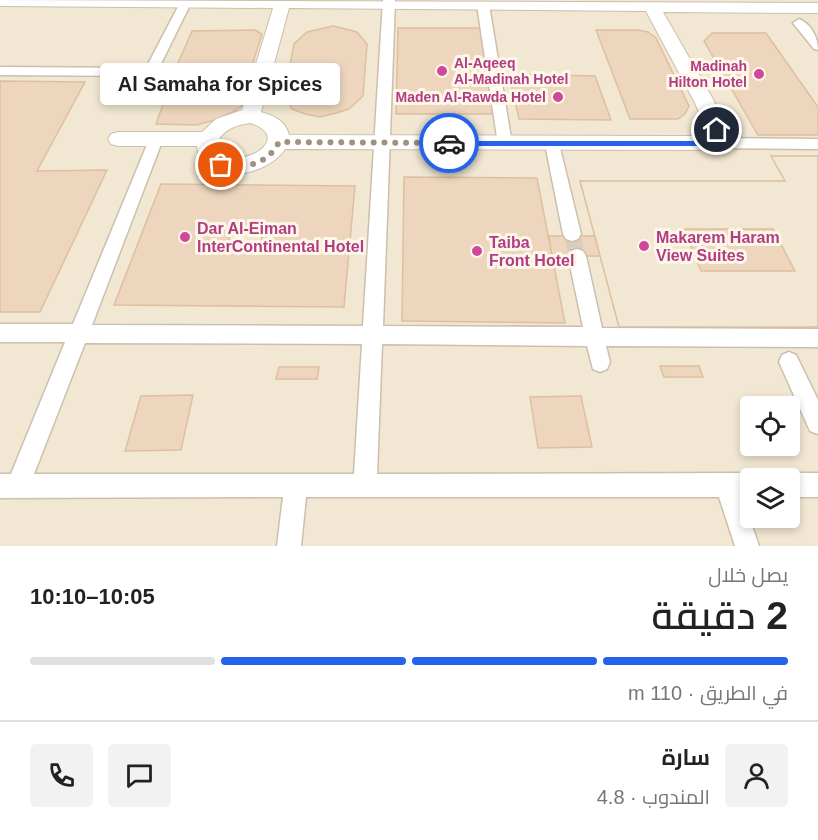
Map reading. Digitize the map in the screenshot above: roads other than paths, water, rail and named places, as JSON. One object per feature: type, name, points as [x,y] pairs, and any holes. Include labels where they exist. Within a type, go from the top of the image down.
[{"type":"street","points":[[0,1],[282,4],[303,2],[584,3],[652,7],[818,8]]},
{"type":"street","points":[[141,91],[181,2]]},
{"type":"street","points":[[365,486],[389,2]]},
{"type":"street","points":[[482,3],[505,144]]},
{"type":"street","points":[[250,116],[282,4]]},
{"type":"street","points":[[652,7],[704,101],[717,130],[714,139],[700,143]]},
{"type":"street","points":[[799,23],[818,46]]},
{"type":"street","points":[[0,71],[150,72]]},
{"type":"street","points":[[250,116],[264,118],[273,123],[279,132],[279,142],[274,152],[249,166],[235,168],[221,165],[210,158],[206,150],[207,140],[222,124],[250,116]]},
{"type":"street","points":[[118,139],[207,140]]},
{"type":"street","points":[[156,139],[77,334],[9,486],[738,485],[747,546]]},
{"type":"street","points":[[279,142],[818,144]]},
{"type":"street","points":[[552,144],[572,234]]},
{"type":"street","points":[[577,256],[600,362]]},
{"type":"street","points":[[0,333],[818,338]]},
{"type":"street","points":[[789,362],[818,423]]},
{"type":"street","points":[[800,485],[818,485]]},
{"type":"street","points":[[289,546],[296,486]]},
{"type":"tunnel","points":[[572,234],[577,256]]},
{"type":"place","name":"Al-Aqeeq Al-Madinah Hotel","points":[[442,71]]},
{"type":"place","name":"Madinah Hilton Hotel","points":[[759,74]]},
{"type":"place","name":"Maden Al-Rawda Hotel","points":[[558,97]]},
{"type":"place","name":"Al Samaha for Spices","points":[[221,165]]},
{"type":"place","name":"Dar Al-Eiman InterContinental Hotel","points":[[185,237]]},
{"type":"place","name":"Makarem Haram View Suites","points":[[644,246]]},
{"type":"place","name":"Taiba Front Hotel","points":[[477,251]]}]
